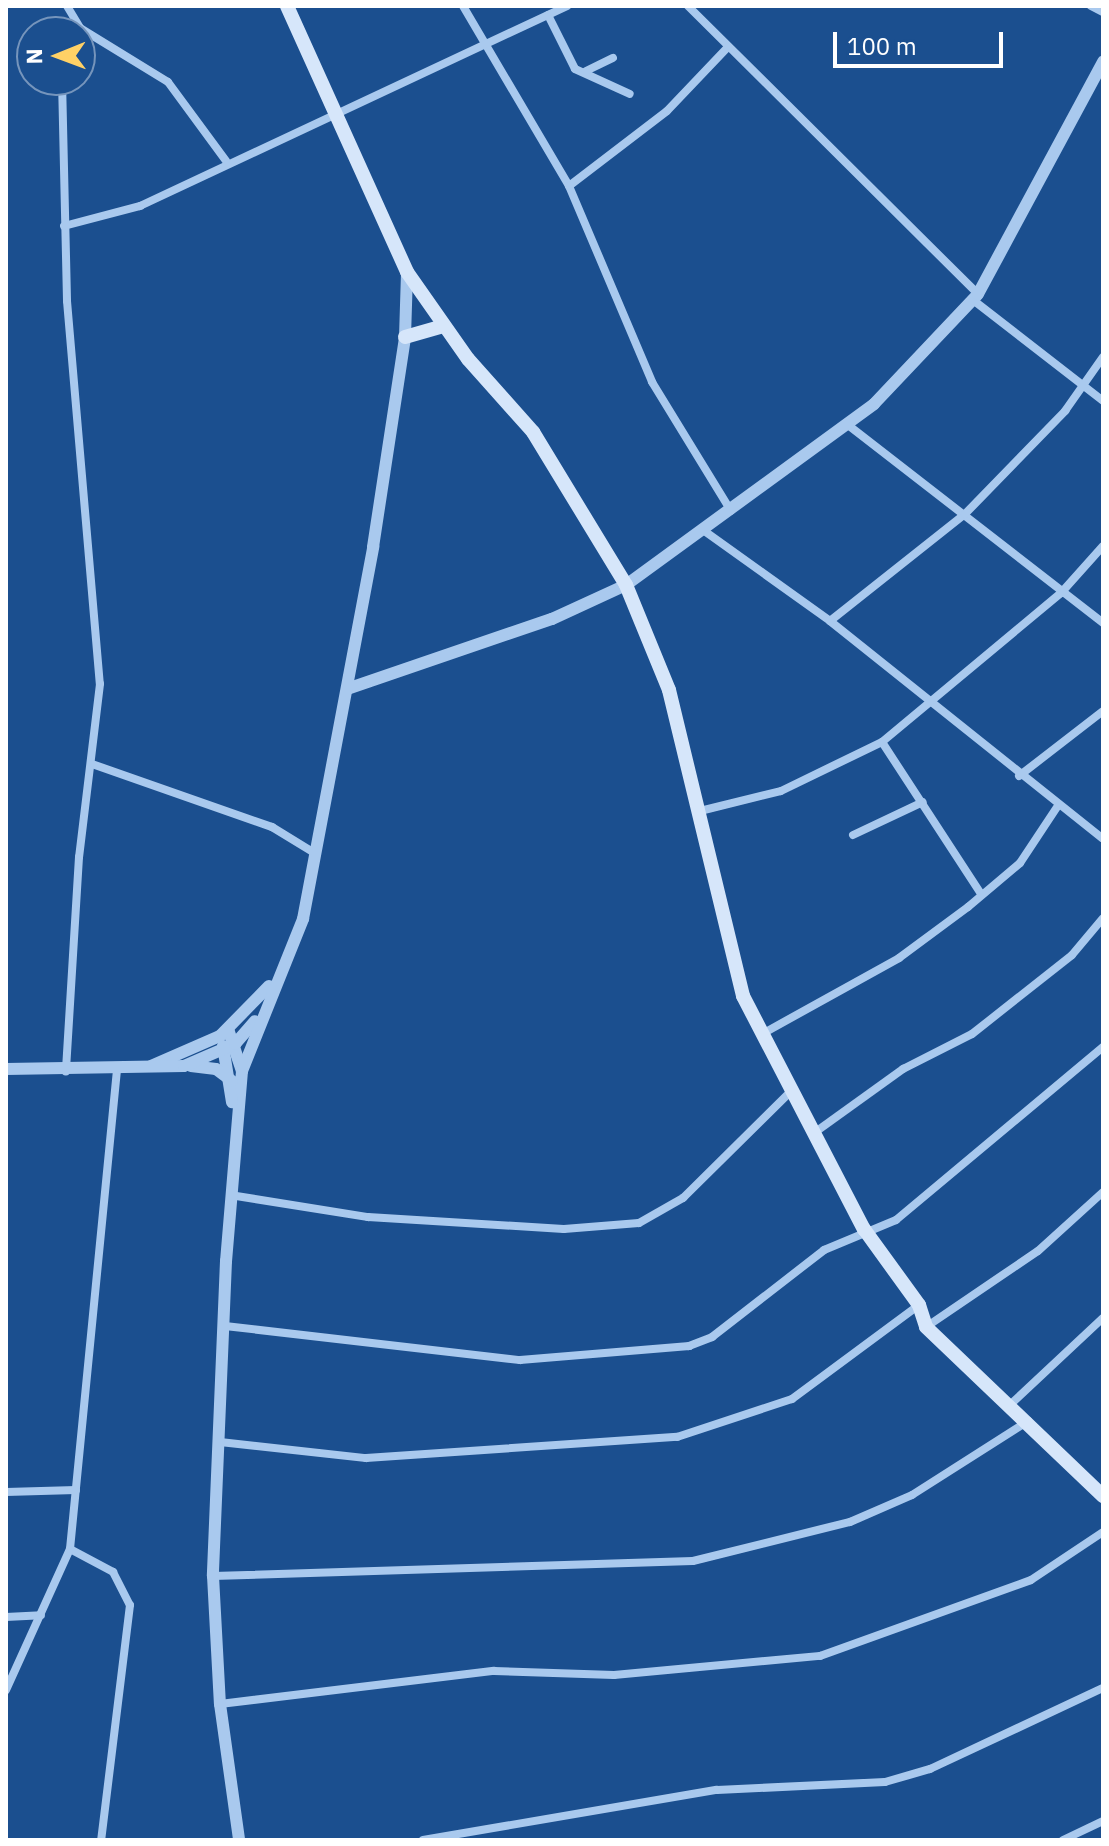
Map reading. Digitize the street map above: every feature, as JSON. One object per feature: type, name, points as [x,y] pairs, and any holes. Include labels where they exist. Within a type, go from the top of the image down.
[{"type":"main road","points":[[287,6],[407,272],[443,326],[533,432],[626,585],[669,690],[743,996],[864,1229],[919,1305],[926,1327],[1029,1421],[1103,1496]]},
{"type":"main road","points":[[405,337],[443,326]]},
{"type":"street","points":[[463,6],[569,186],[635,350],[731,511]]},
{"type":"street","points":[[64,226],[110,218],[226,161],[337,114],[567,6]]},
{"type":"street","points":[[688,6],[975,297],[1083,388],[1103,401]]},
{"type":"street","points":[[1091,6],[1103,12]]},
{"type":"street","points":[[548,15],[568,63],[630,94]]},
{"type":"street","points":[[96,40],[168,82],[226,161]]},
{"type":"street","points":[[569,186],[667,111],[728,47]]},
{"type":"street","points":[[581,72],[613,58]]},
{"type":"street","points":[[347,689],[552,619],[626,585],[848,425],[901,380],[975,297],[1103,62]]},
{"type":"street","points":[[62,96],[64,226],[98,627],[92,764],[66,1072]]},
{"type":"street","points":[[237,1076],[274,979],[303,919],[347,689],[405,337],[407,272]]},
{"type":"street","points":[[830,621],[965,514],[1083,388],[1103,357]]},
{"type":"street","points":[[848,425],[1103,623]]},
{"type":"street","points":[[703,530],[830,621],[923,701],[1057,807],[1103,839]]},
{"type":"street","points":[[700,811],[781,791],[882,742],[923,701],[1061,593],[1103,546]]},
{"type":"street","points":[[1019,776],[1103,711]]},
{"type":"street","points":[[882,742],[981,894]]},
{"type":"street","points":[[92,764],[272,827],[316,854]]},
{"type":"street","points":[[853,835],[923,802]]},
{"type":"street","points":[[762,1034],[899,958],[1020,863],[1057,807]]},
{"type":"street","points":[[814,1133],[903,1069],[972,1034],[1072,955],[1103,918]]},
{"type":"street","points":[[140,1070],[224,1032],[274,979]]},
{"type":"street","points":[[184,1066],[229,1047],[265,1004]]},
{"type":"street","points":[[224,1032],[237,1076],[240,1128],[230,1195],[213,1576],[220,1704],[239,1840]]},
{"type":"street","points":[[225,1326],[520,1360],[658,1351],[712,1337],[790,1273],[864,1229],[896,1220],[976,1159],[1103,1047]]},
{"type":"street","points":[[6,1069],[66,1072],[184,1066],[216,1069],[237,1076]]},
{"type":"street","points":[[6,1690],[70,1549],[117,1070]]},
{"type":"street","points":[[230,1195],[289,1208],[524,1228],[639,1223],[683,1198],[791,1091]]},
{"type":"street","points":[[926,1327],[1038,1251],[1103,1192]]},
{"type":"street","points":[[220,1442],[366,1458],[677,1437],[792,1399],[919,1305]]},
{"type":"street","points":[[1011,1404],[1103,1318]]},
{"type":"street","points":[[213,1576],[693,1561],[850,1522],[912,1495],[1029,1421]]},
{"type":"street","points":[[6,1492],[76,1490]]},
{"type":"street","points":[[220,1704],[494,1671],[614,1675],[820,1656],[1031,1580],[1103,1532]]},
{"type":"street","points":[[70,1549],[113,1572],[130,1605],[101,1840]]},
{"type":"street","points":[[6,1617],[41,1615]]},
{"type":"street","points":[[423,1840],[717,1790],[885,1782],[930,1769],[1103,1688]]},
{"type":"street","points":[[1063,1840],[1103,1821]]}]
